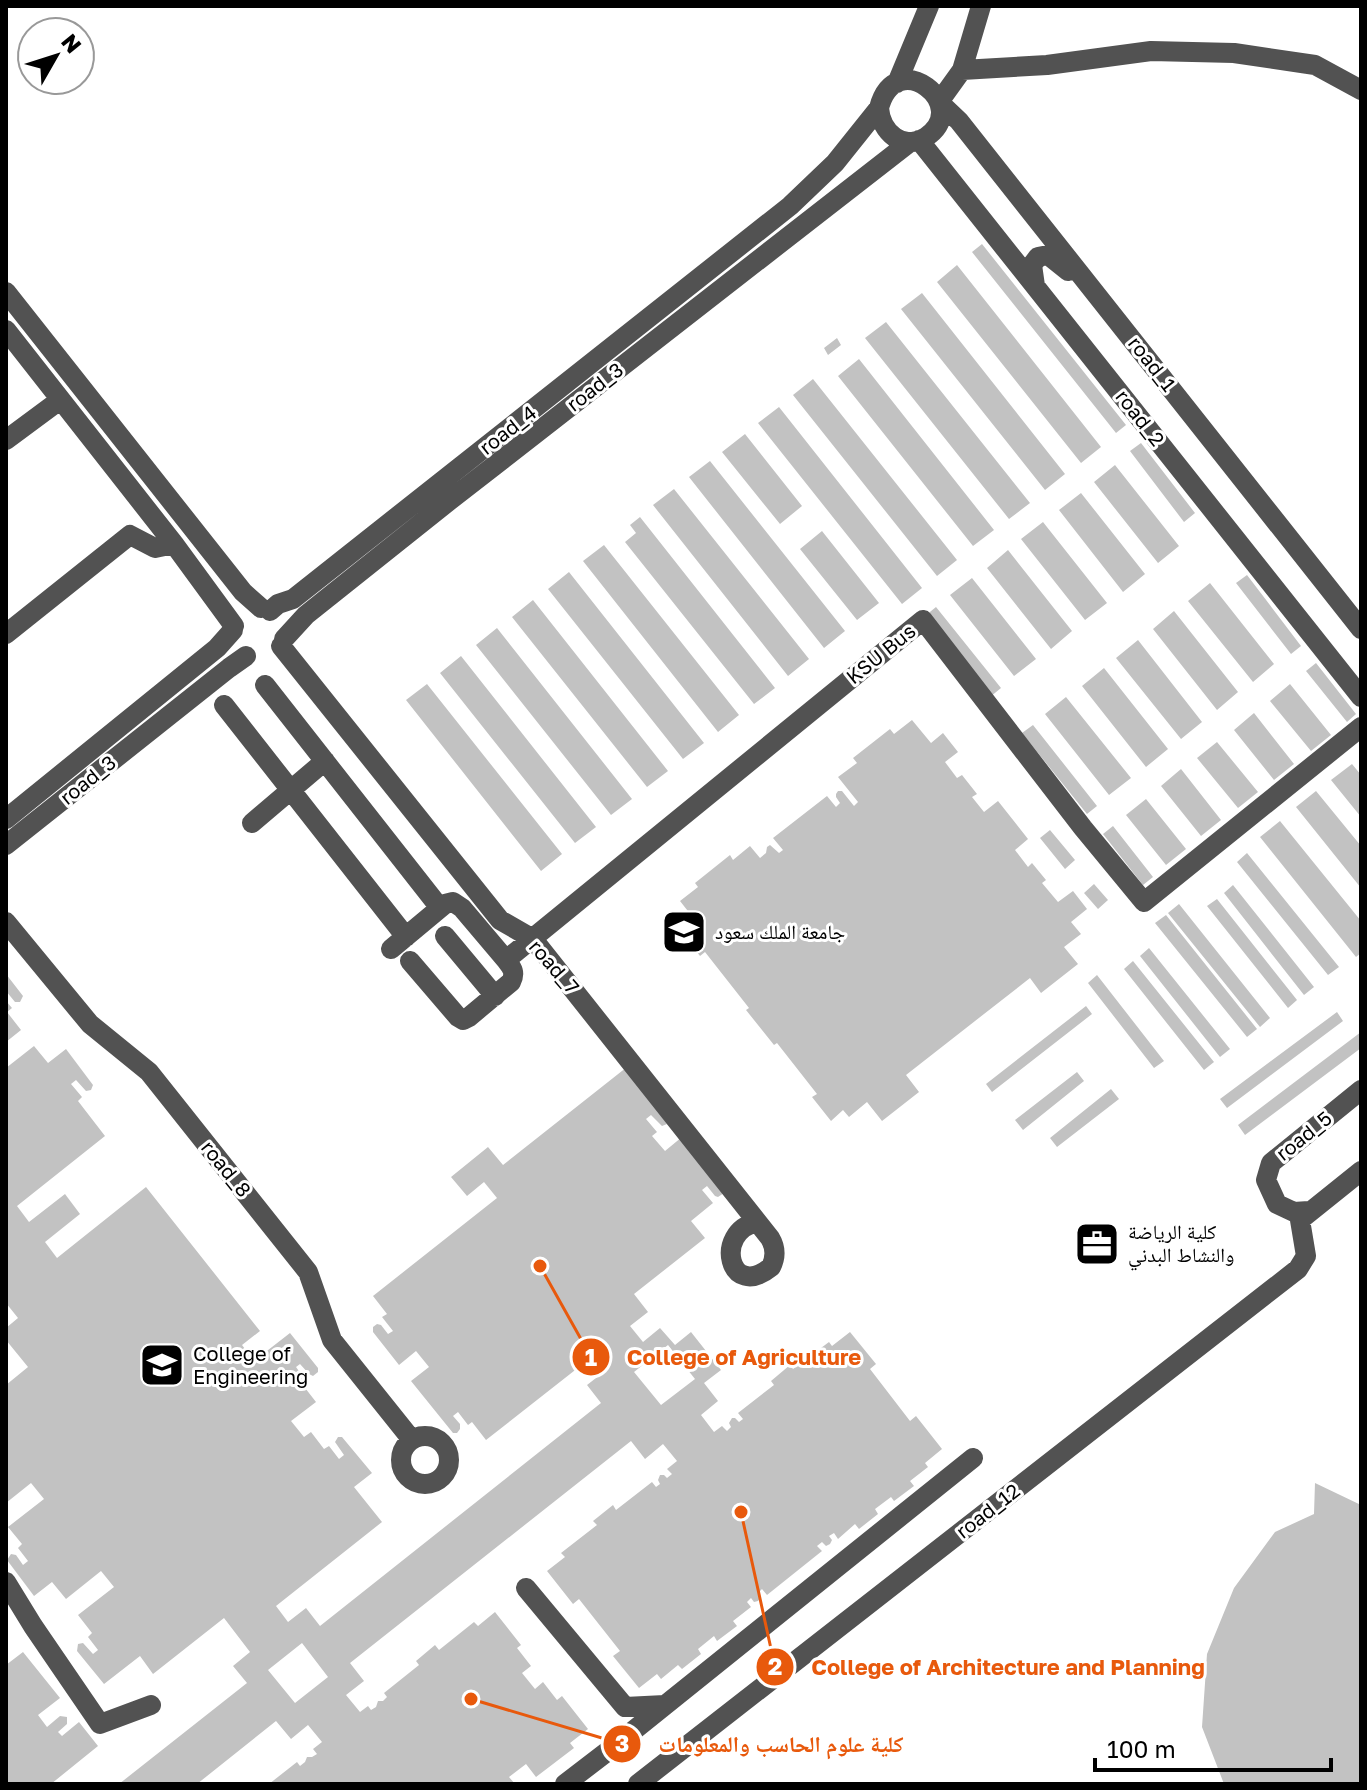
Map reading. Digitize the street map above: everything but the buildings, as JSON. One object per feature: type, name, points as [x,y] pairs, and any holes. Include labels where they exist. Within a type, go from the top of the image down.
[{"type":"street","points":[[897,83],[929,6]]},
{"type":"street","points":[[939,102],[962,70],[981,6]]},
{"type":"street","points":[[962,70],[1047,65],[1151,51],[1234,53],[1315,65],[1361,90]]},
{"type":"street","points":[[907,80],[927,85],[939,102],[939,121],[935,129],[915,141],[892,136],[880,119],[879,108],[888,89],[907,80]]},
{"type":"street","name":"road_1","points":[[939,102],[959,121],[1361,629]]},
{"type":"street","name":"road_4","points":[[266,609],[293,599],[790,206],[835,163],[879,108]]},
{"type":"street","name":"road_2","points":[[915,141],[1035,286],[1361,697]]},
{"type":"street","name":"road_3","points":[[283,642],[306,615],[449,501],[915,141]]},
{"type":"street","points":[[1035,286],[1032,265],[1038,257],[1048,255],[1093,291]]},
{"type":"street","points":[[6,292],[243,592],[277,616],[282,623],[283,642],[270,657],[254,659],[246,656],[236,645],[234,628],[174,544],[6,330]]},
{"type":"street","points":[[6,440],[60,400]]},
{"type":"street","points":[[6,634],[130,535],[155,548],[174,544]]},
{"type":"street","points":[[6,819],[217,648],[246,611],[266,609]]},
{"type":"street","name":"KSU Bus","points":[[506,960],[923,620],[1144,902],[1361,727]]},
{"type":"street","name":"road_7","points":[[283,642],[500,920],[533,939],[757,1222]]},
{"type":"street","name":"road_3","points":[[6,845],[246,656]]},
{"type":"street","points":[[265,685],[440,908]]},
{"type":"street","points":[[224,705],[290,790],[399,943],[445,904],[453,902],[462,908],[506,960],[514,970],[514,976],[495,996],[463,1020],[410,961]]},
{"type":"street","points":[[252,823],[325,761]]},
{"type":"street","name":"road_8","points":[[6,922],[90,1024],[149,1072],[298,1259],[308,1272],[332,1340],[412,1440]]},
{"type":"street","points":[[445,936],[495,996]]},
{"type":"street","name":"road_5","points":[[1304,1216],[1277,1204],[1266,1180],[1271,1163],[1361,1090]]},
{"type":"street","points":[[1304,1216],[1361,1171]]},
{"type":"street","name":"road_12","points":[[638,1784],[1298,1269],[1306,1256],[1304,1216]]},
{"type":"street","points":[[565,1784],[973,1458]]},
{"type":"street","points":[[6,1582],[100,1724],[151,1705]]},
{"type":"street","points":[[526,1588],[625,1707],[665,1705]]},
{"type":"place","name":"جامعة الملك سعود","points":[[684,932]]},
{"type":"place","name":"كلية الرياضة والنشاط البدني","points":[[1097,1244]]},
{"type":"place","name":"College of Agriculture","points":[[540,1266]]},
{"type":"place","name":"College of Engineering","points":[[162,1365]]},
{"type":"place","name":"College of Architecture and Planning","points":[[741,1512]]},
{"type":"place","name":"كلية علوم الحاسب والمعلومات","points":[[471,1699]]}]
